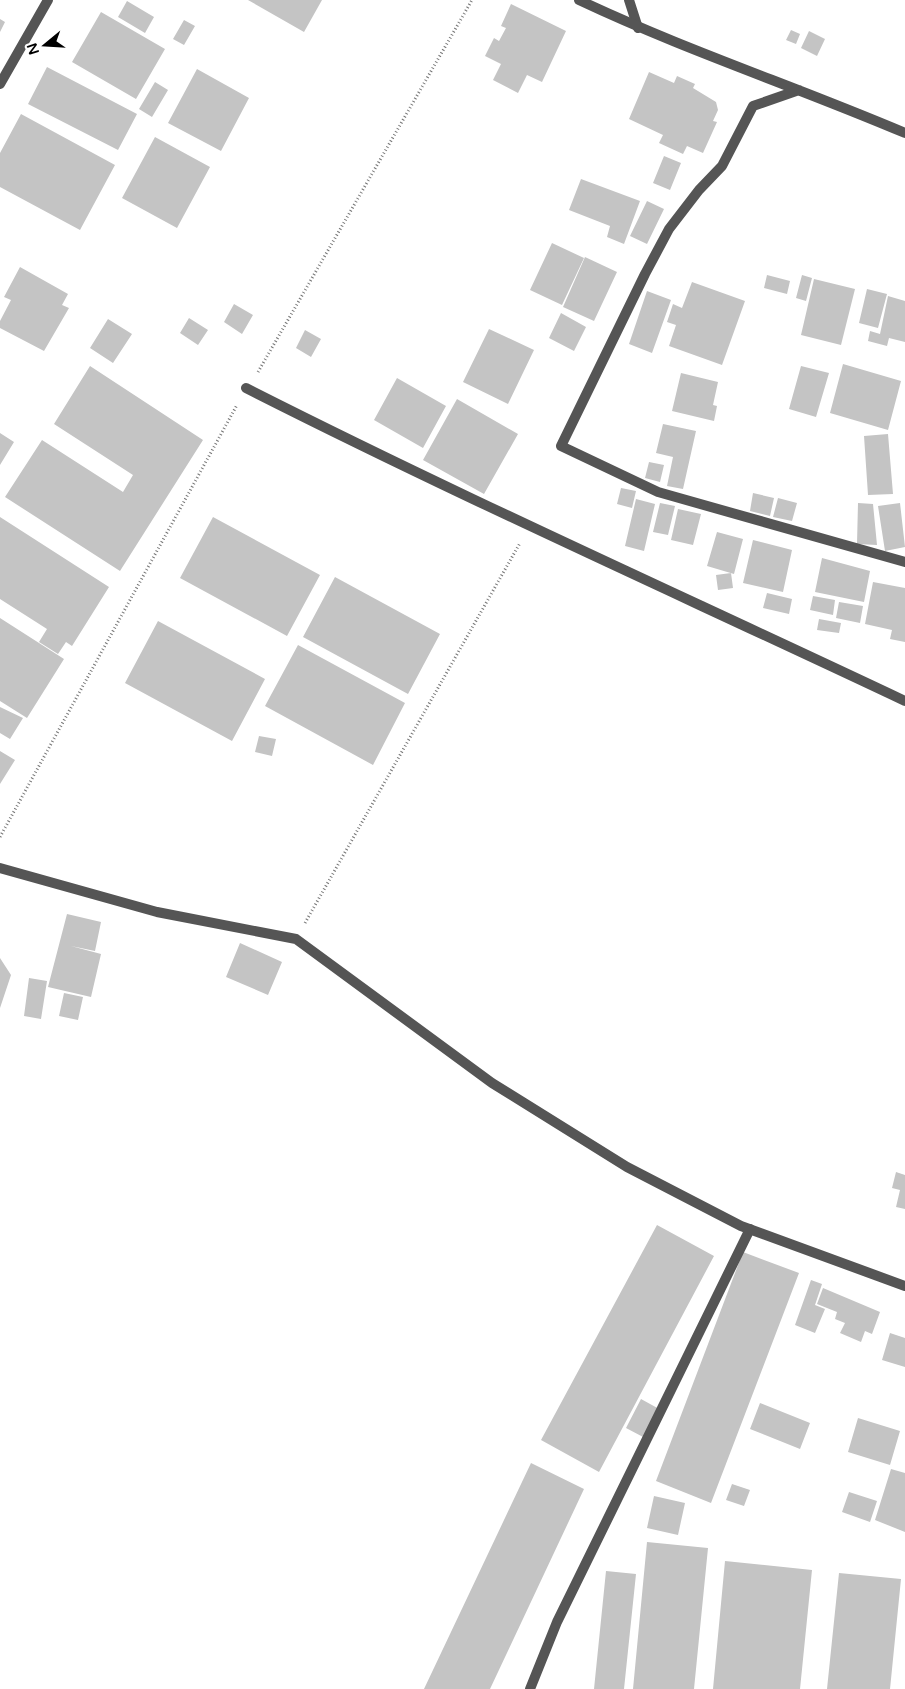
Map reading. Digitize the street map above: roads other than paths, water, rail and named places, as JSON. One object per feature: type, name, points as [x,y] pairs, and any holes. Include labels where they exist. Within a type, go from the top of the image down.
[{"type":"street","points":[[0,84],[48,0]]},
{"type":"street","points":[[579,0],[638,28],[905,133]]},
{"type":"street","points":[[629,0],[638,28]]},
{"type":"street","points":[[799,90],[753,106],[722,166],[699,190],[669,229],[561,446],[658,492],[905,562]]},
{"type":"street","points":[[246,388],[395,464],[531,524],[905,701]]},
{"type":"street","points":[[0,868],[157,912],[296,938],[492,1083],[627,1168],[750,1229],[905,1286]]},
{"type":"street","points":[[530,1689],[557,1622],[750,1229]]}]
